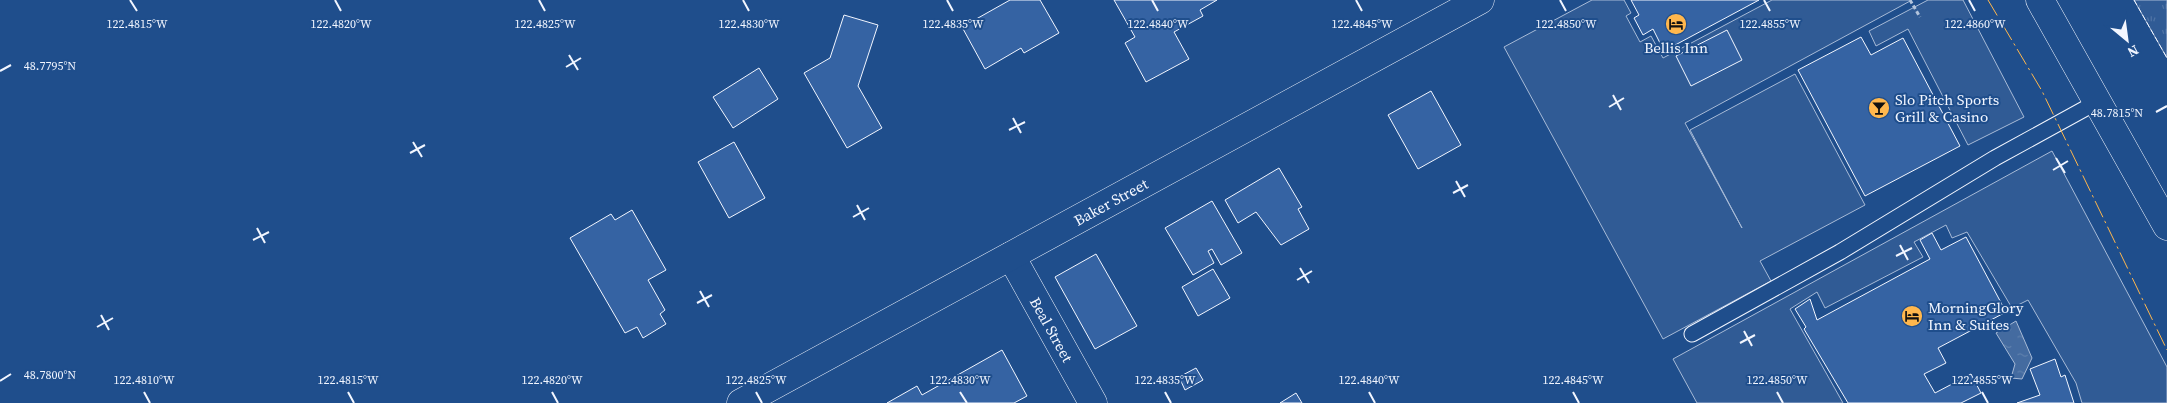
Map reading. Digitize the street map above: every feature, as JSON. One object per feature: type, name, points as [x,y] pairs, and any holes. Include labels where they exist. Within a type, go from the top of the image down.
[{"type":"street","name":"Baker Street","points":[[742,403],[1480,0]]},
{"type":"street","points":[[2040,0],[2167,226]]},
{"type":"street","name":"Beal Street","points":[[1011,256],[1093,403]]},
{"type":"lane","points":[[1692,334],[1840,252],[1995,158],[2097,102]]},
{"type":"path","points":[[1910,0],[1920,17]]},
{"type":"green space","points":[[2134,0],[2167,0],[2167,58]]},
{"type":"shaded area","points":[[1592,0],[1624,0],[1631,13],[1626,16],[1640,42],[1651,36],[1663,58],[1772,0],[1912,0],[1685,123],[1742,228],[1690,130],[1795,74],[1865,205],[1760,261],[1771,281],[1663,339],[1504,47]]},
{"type":"shaded area","points":[[1928,0],[1963,0],[2024,117],[1968,145],[1908,29],[1876,46],[1869,31]]},
{"type":"shaded area","points":[[2052,151],[2167,367],[2167,403],[2082,403],[2076,383],[2028,300],[2012,308],[1967,232],[1952,238],[1946,225],[1914,242],[1923,257],[1825,308],[1817,292],[1790,309],[1843,403],[1697,403],[1673,359]]},
{"type":"water","points":[[2016,321],[2032,358],[2022,379],[2011,378],[2015,364],[1996,333]]},
{"type":"building","points":[[1010,0],[1040,0],[1059,33],[1024,53],[1021,48],[985,69],[962,27]]},
{"type":"building","points":[[1114,0],[1217,0],[1200,10],[1203,16],[1174,32],[1189,59],[1146,82],[1125,43],[1135,37]]},
{"type":"building","name":"Bellis Inn","points":[[1631,0],[1759,0],[1664,51],[1653,29],[1643,35],[1634,18],[1639,15]]},
{"type":"building","points":[[844,15],[878,25],[858,86],[882,128],[847,148],[804,73],[830,58]]},
{"type":"building","points":[[1727,30],[1742,60],[1691,86],[1676,56]]},
{"type":"building","name":"Slo Pitch Sports Grill & Casino","points":[[1861,37],[1871,55],[1903,38],[1960,146],[1865,196],[1798,70]]},
{"type":"building","points":[[759,68],[778,99],[733,128],[713,97]]},
{"type":"building","points":[[1431,91],[1461,145],[1418,169],[1388,115]]},
{"type":"building","points":[[734,142],[765,198],[729,218],[698,162]]},
{"type":"building","points":[[1279,168],[1302,207],[1298,209],[1309,229],[1281,245],[1256,212],[1238,223],[1225,200]]},
{"type":"building","points":[[1212,201],[1242,253],[1221,265],[1212,249],[1208,251],[1214,263],[1193,275],[1165,228]]},
{"type":"building","points":[[632,210],[666,270],[648,280],[665,310],[660,314],[666,324],[643,338],[637,327],[625,333],[570,238],[611,214],[615,220]]},
{"type":"building","name":"MorningGlory Inn & Suites","points":[[1932,233],[1941,250],[1966,237],[2006,312],[1938,348],[1946,363],[1924,374],[1935,393],[1971,374],[1981,393],[1961,403],[1848,403],[1804,329],[1806,327],[1795,309],[1810,299],[1817,320],[1930,259],[1920,240]]},
{"type":"building","points":[[1096,254],[1137,326],[1095,349],[1055,277]]},
{"type":"building","points":[[1213,269],[1230,298],[1198,316],[1182,287]]},
{"type":"building","points":[[1002,350],[1027,396],[1014,403],[887,403],[917,386],[922,395]]},
{"type":"building","name":"MorningGlory Inn & Suites","points":[[2055,359],[2061,377],[2065,375],[2074,403],[2017,403],[2040,395],[2030,369]]},
{"type":"building","points":[[1196,368],[1203,380],[1185,390],[1179,377]]},
{"type":"building","points":[[1296,393],[1302,403],[1280,403]]},
{"type":"fence","points":[[2134,0],[2167,58]]},
{"type":"power","points":[[1988,0],[2042,91],[2167,350]]},
{"type":"place","name":"Bellis Inn","points":[[1676,24]]},
{"type":"place","name":"Slo Pitch Sports Grill & Casino","points":[[1879,108]]},
{"type":"place","name":"MorningGlory Inn & Suites","points":[[1912,316]]}]
